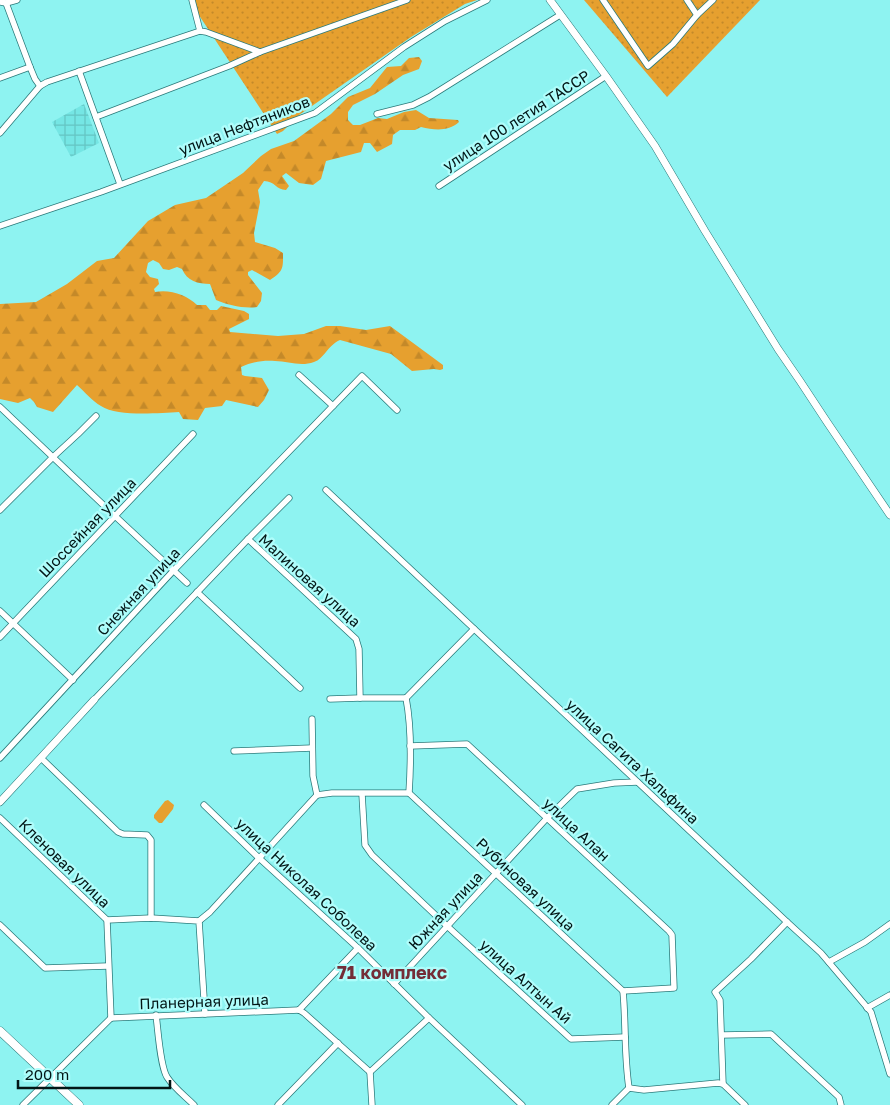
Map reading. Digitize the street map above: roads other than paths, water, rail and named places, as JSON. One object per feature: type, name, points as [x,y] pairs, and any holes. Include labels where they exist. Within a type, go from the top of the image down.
[{"type":"main road","points":[[0,1031],[80,1105]]},
{"type":"street","points":[[17,0],[3,2],[35,79],[40,86]]},
{"type":"street","points":[[192,0],[200,31]]},
{"type":"street","points":[[96,117],[229,66],[260,52],[407,0]]},
{"type":"street","name":"улица Нефтяников","points":[[0,226],[101,192],[315,113],[404,47],[445,22],[487,0]]},
{"type":"street","points":[[603,0],[648,66],[673,44],[697,15],[713,0]]},
{"type":"street","points":[[688,0],[697,15]]},
{"type":"street","points":[[549,1],[656,146],[705,231],[778,349],[890,515]]},
{"type":"street","points":[[377,114],[412,105],[429,97],[560,15]]},
{"type":"street","points":[[0,133],[40,86],[47,82],[200,31],[260,52]]},
{"type":"street","points":[[0,78],[30,67]]},
{"type":"street","points":[[79,71],[120,184]]},
{"type":"street","name":"улица 100 летия ТАССР","points":[[440,186],[606,76]]},
{"type":"street","points":[[299,375],[333,406]]},
{"type":"street","name":"Снежная улица","points":[[0,758],[174,570],[362,376],[397,410]]},
{"type":"street","points":[[0,407],[187,583]]},
{"type":"street","points":[[0,510],[96,416]]},
{"type":"street","name":"Шоссейная улица","points":[[0,637],[193,434]]},
{"type":"street","name":"улица Сагита Хальфина","points":[[326,490],[821,953],[871,1012],[890,1074]]},
{"type":"street","points":[[0,802],[94,700],[288,498]]},
{"type":"street","name":"Малиновая улица","points":[[248,539],[356,639],[359,649],[360,698]]},
{"type":"street","points":[[197,592],[300,688]]},
{"type":"street","points":[[0,611],[73,680]]},
{"type":"street","points":[[330,699],[406,698],[474,629]]},
{"type":"street","points":[[107,920],[152,918],[199,921],[210,912],[317,795],[409,793],[410,746],[406,698]]},
{"type":"street","points":[[312,719],[313,776],[317,795]]},
{"type":"street","name":"улица Алан","points":[[410,746],[467,744],[669,931],[672,935],[674,988],[623,991]]},
{"type":"street","points":[[234,751],[312,748]]},
{"type":"street","points":[[41,758],[118,832],[122,834],[147,835],[151,840],[152,918]]},
{"type":"street","name":"Южная улица","points":[[394,984],[547,818],[577,790],[614,783],[637,782]]},
{"type":"street","name":"Рубиновая улица","points":[[409,793],[623,991]]},
{"type":"street","name":"улица Алтын Ай","points":[[362,794],[364,845],[372,855],[447,926],[571,1039],[625,1037]]},
{"type":"street","name":"улица Николая Соболева","points":[[204,805],[358,948],[522,1105]]},
{"type":"street","name":"Кленовая улица","points":[[0,818],[107,920],[111,1018]]},
{"type":"street","points":[[199,921],[205,1014]]},
{"type":"street","points":[[723,1084],[720,1000],[715,992],[787,922]]},
{"type":"street","points":[[829,962],[865,942],[890,924]]},
{"type":"street","points":[[0,925],[45,968],[108,966]]},
{"type":"street","points":[[358,948],[299,1010],[370,1072],[372,1105]]},
{"type":"street","points":[[623,991],[626,1070],[629,1088]]},
{"type":"street","points":[[867,1008],[890,994]]},
{"type":"street","name":"Планерная улица","points":[[111,1018],[299,1010]]},
{"type":"street","points":[[156,1015],[165,1075],[194,1105]]},
{"type":"street","points":[[22,1105],[111,1018]]},
{"type":"street","points":[[370,1072],[429,1018]]},
{"type":"street","points":[[722,1035],[771,1034],[839,1097],[841,1105]]},
{"type":"street","points":[[278,1105],[338,1043]]},
{"type":"street","points":[[629,1088],[644,1090],[718,1083],[723,1084],[745,1105]]},
{"type":"street","points":[[612,1105],[629,1088]]},
{"type":"district","name":"71 комплекс","points":[[392,972]]}]
